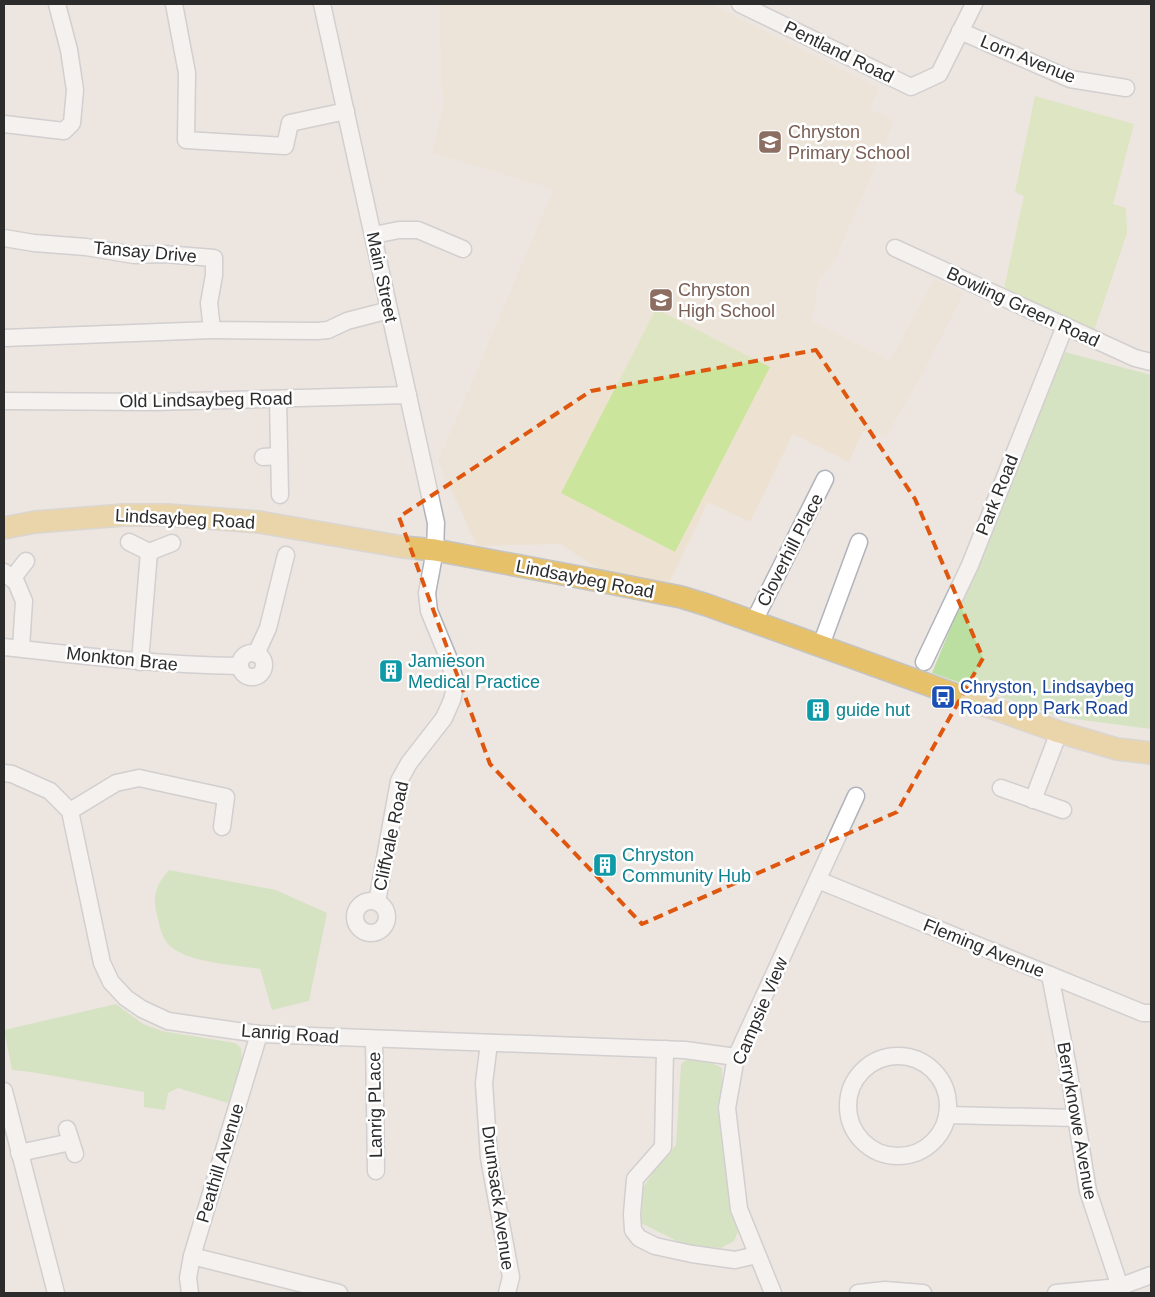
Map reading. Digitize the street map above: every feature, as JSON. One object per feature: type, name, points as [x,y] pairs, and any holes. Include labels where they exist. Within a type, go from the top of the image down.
[{"type":"main road","name":"Lindsaybeg Road","points":[[4,528],[81,517],[124,515],[168,515],[259,522],[403,547],[435,550],[600,581],[681,598],[754,621],[1059,732],[1149,756]]},
{"type":"street","points":[[4,124],[64,131],[72,123],[75,90],[69,50],[57,4]]},
{"type":"street","points":[[174,4],[187,73],[186,140],[285,146],[290,124],[346,111]]},
{"type":"street","name":"Main Street","points":[[322,4],[436,523],[435,550]]},
{"type":"street","name":"Pentland Road","points":[[740,4],[912,87],[939,74],[960,32]]},
{"type":"street","points":[[960,32],[974,4]]},
{"type":"street","name":"Lorn Avenue","points":[[960,32],[1070,79],[1126,88]]},
{"type":"street","points":[[374,234],[399,230],[418,230],[463,249]]},
{"type":"street","name":"Tansay Drive","points":[[4,238],[34,243],[86,247],[134,255],[164,254],[214,258],[214,275],[210,302],[212,330]]},
{"type":"street","name":"Bowling Green Road","points":[[895,248],[1135,358],[1151,362]]},
{"type":"street","points":[[4,338],[212,330],[306,332],[328,330],[347,321],[389,310]]},
{"type":"street","name":"Park Road","points":[[924,662],[970,565],[1065,326]]},
{"type":"street","name":"Old Lindsaybeg Road","points":[[4,401],[155,402],[408,395]]},
{"type":"street","points":[[278,399],[271,457],[280,495]]},
{"type":"street","name":"Cloverhill Place","points":[[754,621],[825,479]]},
{"type":"street","points":[[128,542],[149,552],[172,543]]},
{"type":"street","points":[[821,646],[858,542]]},
{"type":"street","name":"Cliffvale Road","points":[[377,902],[399,781],[409,763],[444,718],[452,700],[456,684],[448,657],[428,611],[427,593],[435,550]]},
{"type":"street","points":[[140,662],[149,552]]},
{"type":"street","name":"Monkton Brae","points":[[4,646],[140,662],[240,666],[243,673],[250,677],[257,676],[264,667],[263,660],[256,654],[268,628],[286,555]]},
{"type":"street","points":[[21,648],[24,601],[21,591],[8,576],[26,561]]},
{"type":"street","points":[[1033,800],[1059,732]]},
{"type":"street","points":[[4,773],[12,774],[50,791],[70,811],[116,783],[139,778],[226,797],[222,827]]},
{"type":"street","points":[[1001,788],[1063,810]]},
{"type":"street","name":"Campsie View","points":[[773,1293],[739,1209],[727,1108],[736,1057],[856,796]]},
{"type":"street","name":"Lanrig Road","points":[[70,811],[102,964],[111,982],[126,998],[142,1009],[168,1021],[259,1034],[685,1050],[736,1057]]},
{"type":"street","name":"Fleming Avenue","points":[[818,880],[1143,1013],[1151,1013]]},
{"type":"street","name":"Berryknowe Avenue","points":[[1050,975],[1088,1191],[1120,1290]]},
{"type":"street","name":"Peathill Avenue","points":[[190,1293],[188,1278],[192,1256],[259,1034]]},
{"type":"street","name":"Lanrig PLace","points":[[374,1039],[376,1172]]},
{"type":"street","name":"Drumsack Avenue","points":[[490,1043],[484,1083],[489,1158],[511,1277],[507,1293]]},
{"type":"street","points":[[665,1050],[663,1147],[635,1179],[632,1214],[634,1230],[639,1238],[655,1246],[692,1254],[735,1260],[757,1255]]},
{"type":"street","points":[[893,1055],[913,1057],[928,1065],[943,1082],[948,1099],[948,1115],[942,1131],[930,1145],[918,1152],[891,1156],[874,1151],[858,1138],[850,1122],[847,1104],[851,1086],[856,1076],[876,1060],[893,1055]]},
{"type":"street","points":[[4,1091],[56,1293]]},
{"type":"street","points":[[948,1115],[1076,1118]]},
{"type":"street","points":[[19,1153],[71,1141]]},
{"type":"street","points":[[192,1256],[299,1288],[338,1293]]},
{"type":"street","points":[[1056,1293],[1120,1290],[1151,1275]]},
{"type":"street","points":[[858,1293],[885,1290],[923,1293]]},
{"type":"highlighted area","points":[[816,350],[915,499],[983,658],[897,812],[642,924],[490,764],[399,517],[591,391]]},
{"type":"shaded area","name":"Chryston High School","points":[[439,4],[711,4],[879,88],[870,109],[889,118],[893,125],[834,262],[822,275],[816,290],[815,308],[810,320],[890,361],[934,279],[964,293],[927,365],[885,436],[863,431],[849,462],[793,434],[750,522],[708,502],[669,583],[599,569],[560,544],[477,546],[438,461],[554,189],[432,153],[443,107]]},
{"type":"green space","points":[[1035,96],[1134,124],[1113,204],[1126,208],[1127,233],[1094,331],[1003,293],[1024,196],[1015,192]]},
{"type":"green space","points":[[656,309],[770,367],[675,552],[561,493]]},
{"type":"green space","points":[[1065,352],[1151,375],[1151,729],[1060,717],[932,673]]},
{"type":"green space","points":[[169,870],[276,890],[327,913],[309,1001],[272,1010],[260,969],[198,959],[176,950],[168,944],[161,931],[155,896],[158,886]]},
{"type":"green space","points":[[116,1004],[143,1024],[162,1031],[235,1043],[241,1048],[242,1060],[228,1103],[178,1088],[168,1093],[165,1110],[144,1107],[144,1092],[12,1070],[4,1030]]},
{"type":"green space","points":[[686,1060],[706,1060],[722,1068],[723,1113],[739,1229],[734,1241],[721,1248],[685,1245],[641,1223],[643,1188],[657,1166],[676,1145],[681,1064]]},
{"type":"place","name":"Chryston Primary School","points":[[770,142]]},
{"type":"place","name":"Chryston High School","points":[[661,300]]},
{"type":"place","name":"Jamieson Medical Practice","points":[[391,671]]},
{"type":"place","name":"Chryston, Lindsaybeg Road opp Park Road","points":[[943,697]]},
{"type":"place","name":"guide hut","points":[[818,710]]},
{"type":"place","name":"Chryston Community Hub","points":[[605,865]]}]
